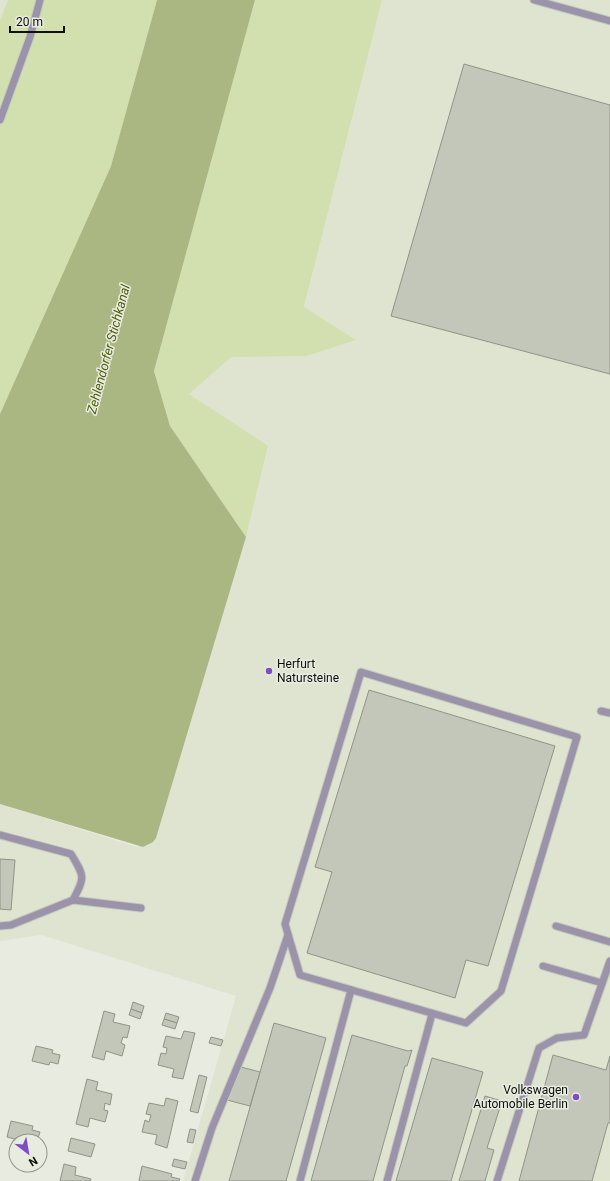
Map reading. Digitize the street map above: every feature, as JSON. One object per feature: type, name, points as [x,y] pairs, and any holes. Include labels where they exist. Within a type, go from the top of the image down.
[{"type":"lane","points":[[0,120],[30,37],[40,0]]},
{"type":"lane","points":[[534,0],[610,21]]},
{"type":"lane","points":[[361,672],[578,737],[500,991],[466,1023],[351,990],[300,975],[284,924],[361,672]]},
{"type":"lane","points":[[601,711],[610,713]]},
{"type":"lane","points":[[0,835],[71,854],[81,870],[83,881],[73,900]]},
{"type":"lane","points":[[0,926],[11,925],[73,900],[141,908]]},
{"type":"lane","points":[[556,926],[610,942]]},
{"type":"lane","points":[[196,1181],[212,1128],[270,988],[288,935]]},
{"type":"lane","points":[[497,1181],[540,1048],[557,1038],[584,1035],[610,961]]},
{"type":"lane","points":[[543,966],[602,983]]},
{"type":"lane","points":[[300,1181],[351,990]]},
{"type":"lane","points":[[387,1181],[432,1014]]},
{"type":"shaded area","points":[[0,0],[8,0],[0,20]]},
{"type":"shaded area","points":[[8,0],[157,0],[111,166],[0,414],[0,20]]},
{"type":"shaded area","points":[[255,0],[382,0],[304,307],[356,340],[307,356],[231,357],[189,394],[268,446],[246,537],[170,426],[154,371]]},
{"type":"shaded area","points":[[382,0],[610,0],[610,1181],[183,1181],[236,996],[41,935],[0,941],[0,804],[137,847],[156,838],[246,537],[268,447],[189,394],[230,357],[307,356],[355,340],[304,308]]},
{"type":"water","name":"Zehlendorfer Stichkanal","points":[[157,0],[255,0],[154,371],[170,426],[246,537],[156,838],[153,842],[143,847],[0,804],[0,414],[111,166]]},
{"type":"building","points":[[464,64],[610,105],[610,374],[391,316]]},
{"type":"building","points":[[369,690],[555,746],[488,966],[466,960],[455,998],[307,953],[332,872],[315,867]]},
{"type":"building","points":[[0,859],[15,860],[11,910],[0,909]]},
{"type":"building","points":[[133,1002],[144,1006],[142,1013],[131,1009]]},
{"type":"building","points":[[131,1009],[142,1013],[140,1019],[129,1015]]},
{"type":"building","points":[[104,1011],[115,1014],[113,1022],[130,1026],[127,1038],[123,1037],[121,1043],[125,1045],[122,1056],[106,1051],[104,1060],[92,1057]]},
{"type":"building","points":[[166,1013],[179,1017],[177,1023],[164,1019]]},
{"type":"building","points":[[164,1019],[177,1023],[175,1029],[162,1025]]},
{"type":"building","points":[[274,1023],[326,1038],[286,1181],[229,1181]]},
{"type":"building","points":[[184,1031],[195,1033],[183,1079],[172,1077],[174,1069],[158,1065],[161,1053],[166,1054],[167,1048],[163,1047],[166,1036],[181,1039]]},
{"type":"building","points":[[352,1035],[408,1051],[412,1050],[407,1066],[405,1066],[373,1181],[311,1181]]},
{"type":"building","points":[[211,1037],[223,1040],[221,1046],[209,1043]]},
{"type":"building","points":[[36,1046],[53,1050],[52,1053],[60,1055],[58,1064],[50,1062],[49,1065],[32,1061]]},
{"type":"building","name":"Volkswagen Automobile Berlin","points":[[553,1055],[606,1070],[610,1056],[610,1123],[608,1123],[592,1181],[519,1181]]},
{"type":"building","points":[[432,1058],[483,1072],[451,1181],[396,1181]]},
{"type":"building","points":[[241,1067],[260,1072],[250,1106],[227,1100]]},
{"type":"building","points":[[199,1075],[207,1077],[198,1113],[190,1111]]},
{"type":"building","points":[[87,1079],[98,1082],[96,1090],[112,1094],[110,1105],[105,1103],[104,1110],[108,1111],[105,1122],[90,1118],[88,1127],[76,1124]]},
{"type":"building","points":[[485,1096],[502,1101],[487,1148],[494,1150],[485,1181],[459,1181]]},
{"type":"building","points":[[166,1098],[178,1101],[167,1148],[155,1144],[157,1135],[142,1132],[145,1120],[149,1122],[151,1115],[146,1114],[149,1103],[164,1106]]},
{"type":"building","points":[[11,1121],[33,1126],[32,1130],[40,1132],[40,1133],[8,1133]]},
{"type":"building","points":[[190,1129],[196,1130],[193,1143],[187,1142]]},
{"type":"building","points":[[71,1138],[95,1144],[91,1157],[68,1151]]},
{"type":"building","points":[[174,1159],[187,1162],[185,1169],[172,1166]]},
{"type":"building","points":[[64,1164],[76,1167],[75,1175],[91,1179],[90,1181],[60,1181]]},
{"type":"building","points":[[142,1166],[172,1174],[171,1177],[180,1179],[179,1181],[139,1181]]},
{"type":"place","name":"Herfurt Natursteine","points":[[269,671]]},
{"type":"place","name":"Volkswagen Automobile Berlin","points":[[576,1097]]}]
